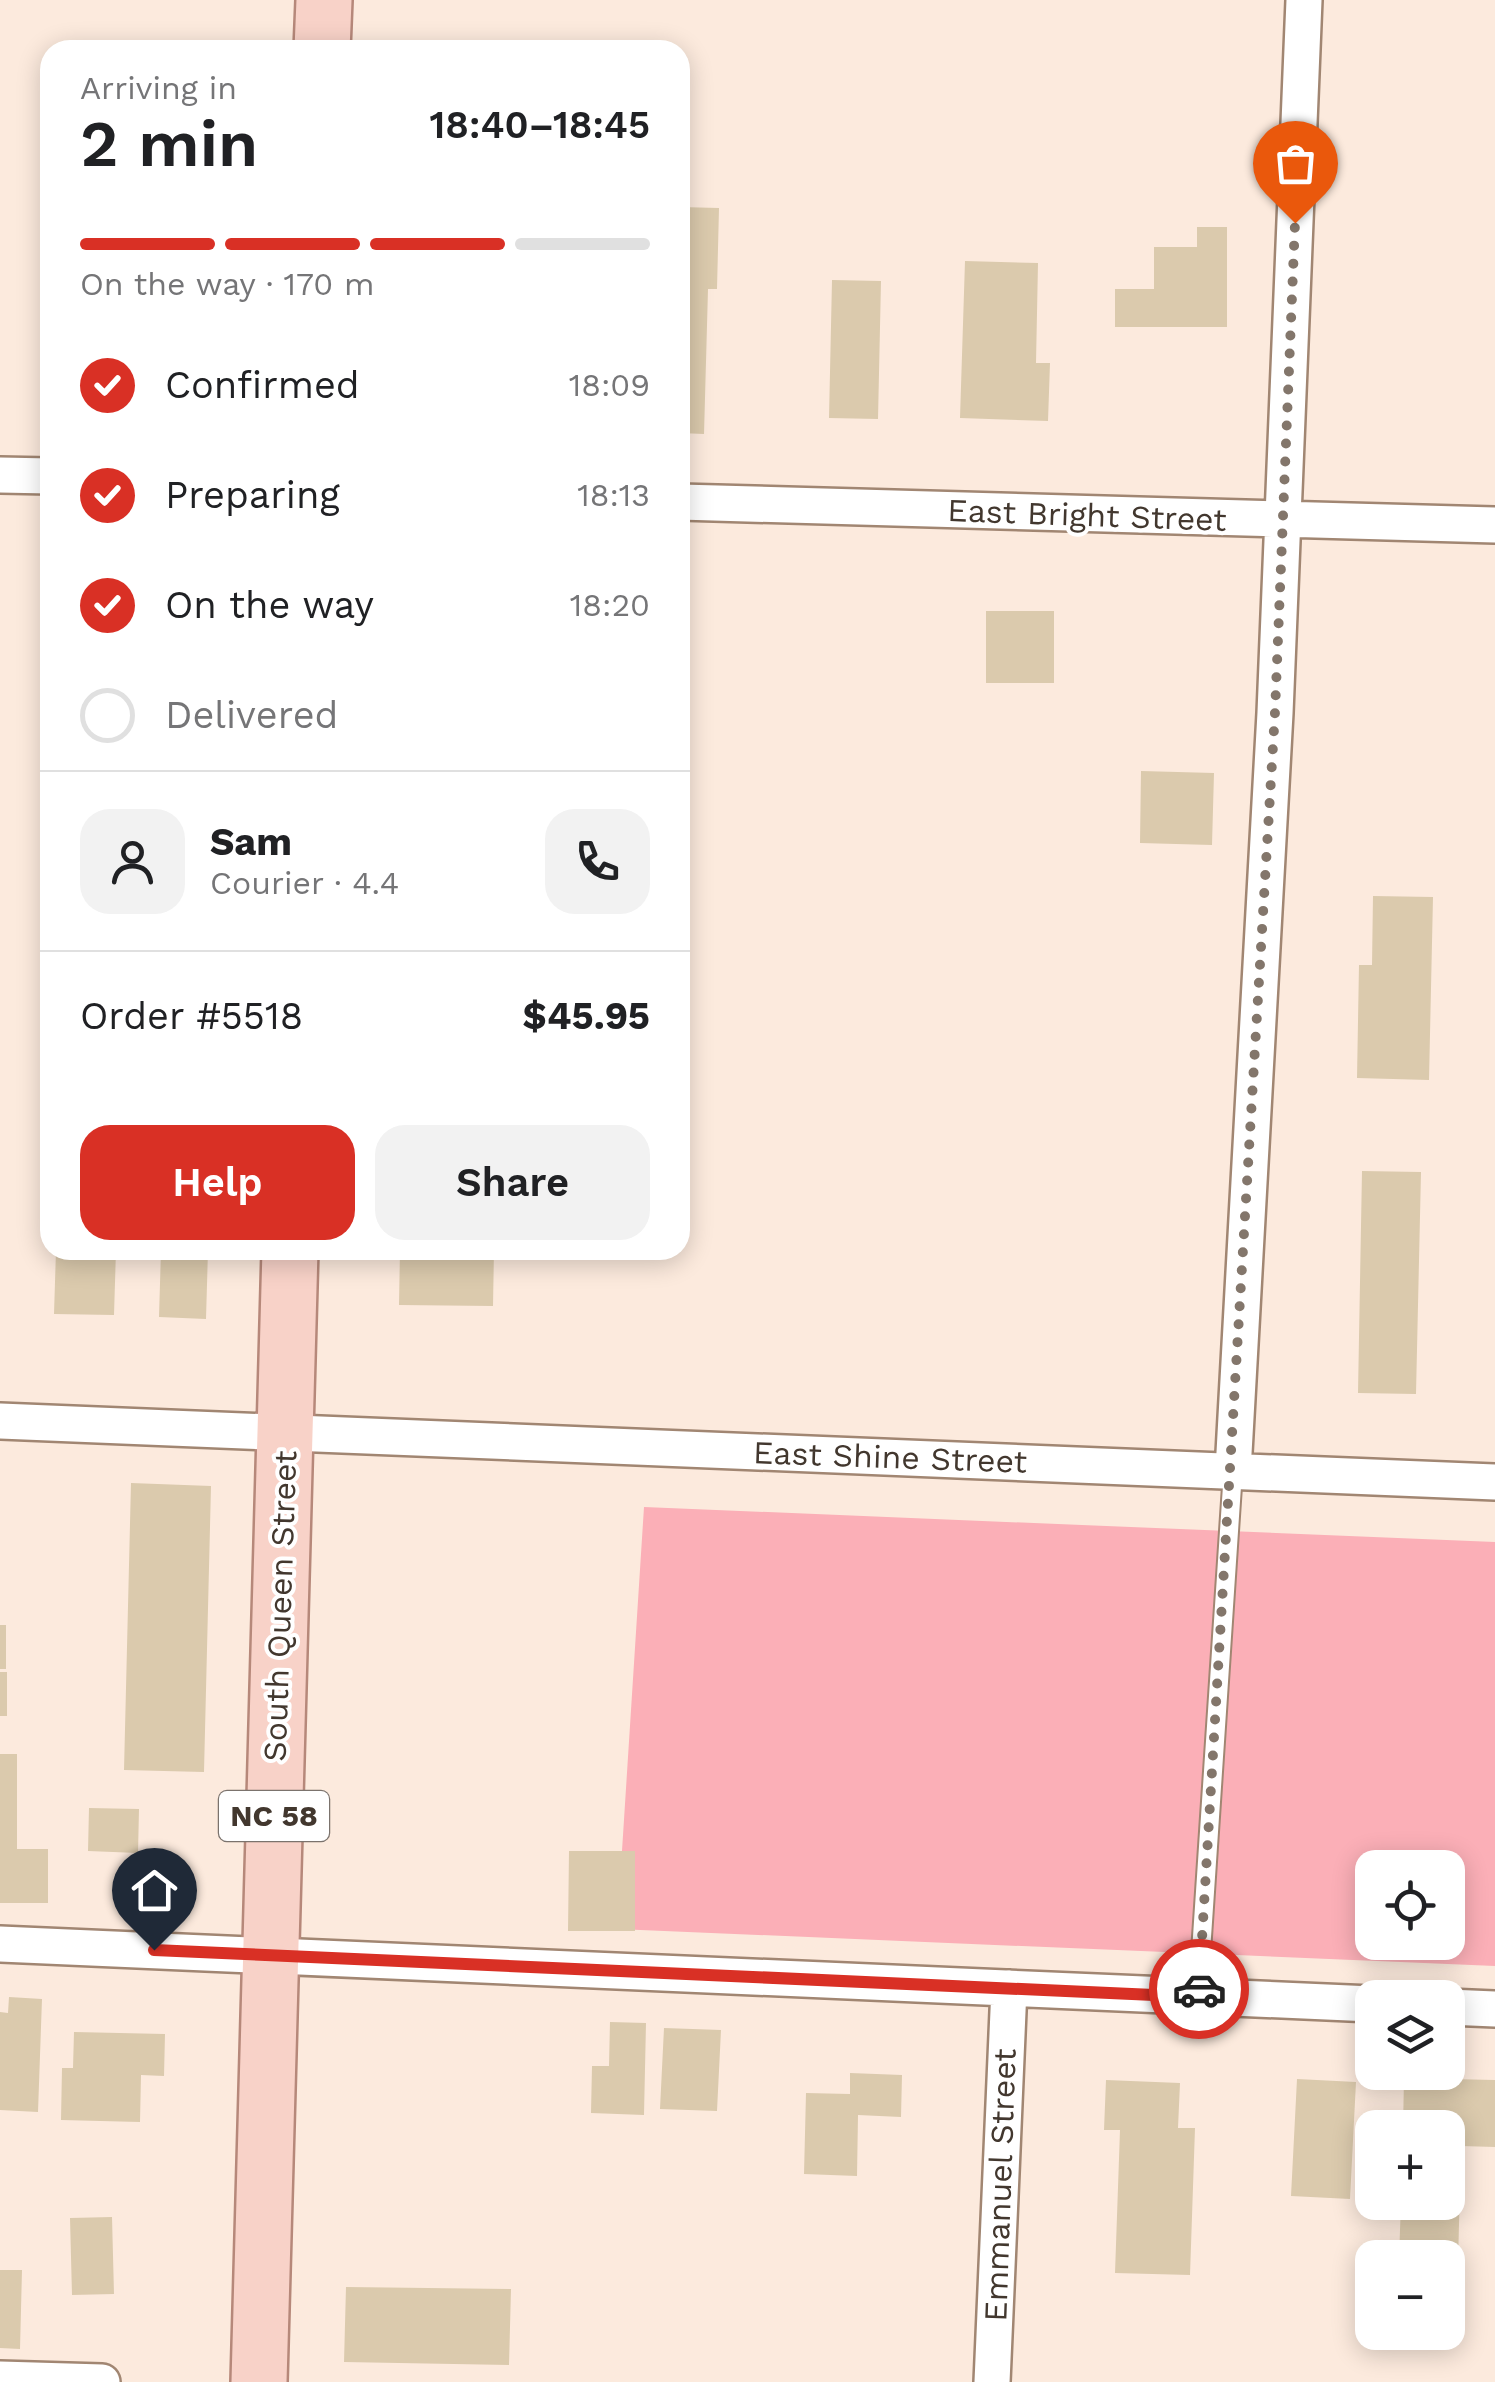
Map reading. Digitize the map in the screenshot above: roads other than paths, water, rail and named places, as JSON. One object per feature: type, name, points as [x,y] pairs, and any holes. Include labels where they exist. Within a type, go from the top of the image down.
[{"type":"main road","points":[[322,40],[324,0]]},
{"type":"main road","name":"South Queen Street","points":[[258,2382],[290,1260]]},
{"type":"street","points":[[1233,1471],[1282,520],[1304,0]]},
{"type":"street","points":[[0,474],[40,476]]},
{"type":"street","name":"East Bright Street","points":[[690,502],[1495,525]]},
{"type":"street","name":"East Shine Street","points":[[0,1420],[1495,1482]]},
{"type":"street","points":[[0,1944],[1355,2003]]},
{"type":"street","name":"Emmanuel Street","points":[[992,2382],[1009,1988]]},
{"type":"street","points":[[1465,2008],[1495,2009]]},
{"type":"street","points":[[0,2380],[102,2382]]},
{"type":"lane","points":[[1198,1997],[1233,1471]]}]
